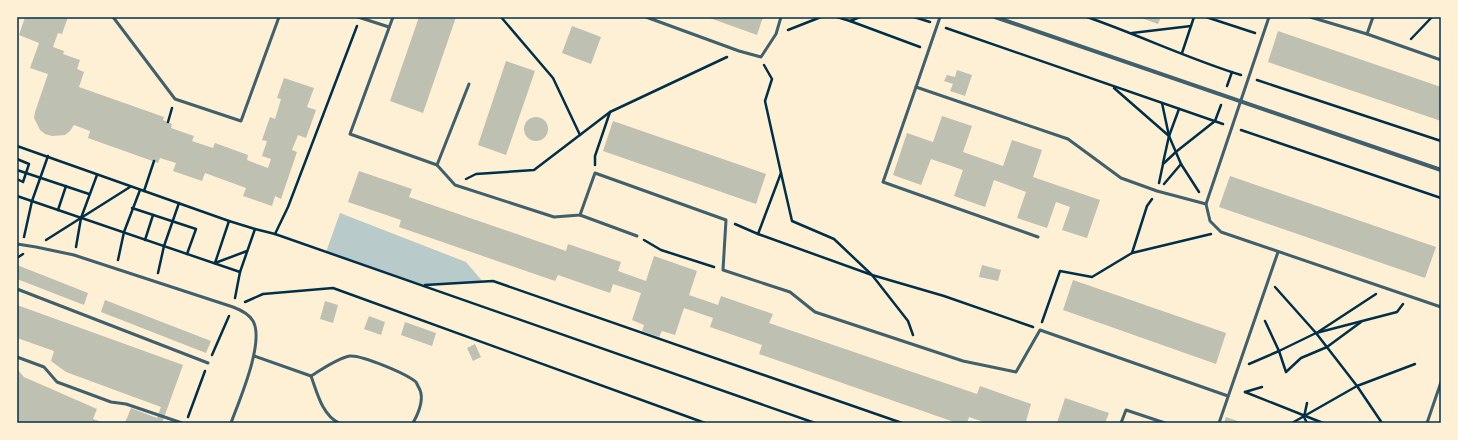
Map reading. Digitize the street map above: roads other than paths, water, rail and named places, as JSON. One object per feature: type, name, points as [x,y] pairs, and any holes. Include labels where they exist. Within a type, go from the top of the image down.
[{"type":"street","points":[[995,17],[1441,170]]},
{"type":"lane","points":[[113,17],[175,100],[241,121],[279,17]]},
{"type":"lane","points":[[359,17],[389,27]]},
{"type":"lane","points":[[392,17],[350,134],[437,166],[455,185],[554,217],[580,215],[637,236]]},
{"type":"lane","points":[[646,17],[739,51],[760,57],[776,34],[781,17]]},
{"type":"lane","points":[[940,17],[884,182],[1038,236]]},
{"type":"lane","points":[[1269,17],[1206,204],[1210,221],[1221,232],[1441,307]]},
{"type":"lane","points":[[1310,17],[1367,34],[1441,60]]},
{"type":"lane","points":[[1367,34],[1373,17]]},
{"type":"lane","points":[[437,166],[469,84]]},
{"type":"lane","points":[[916,87],[1068,139],[1121,178],[1158,191],[1206,204]]},
{"type":"lane","points":[[580,215],[595,173],[726,220],[723,270],[790,292],[815,312],[963,361],[1016,372],[1040,330],[1228,396]]},
{"type":"lane","points":[[17,244],[74,255],[233,307],[244,312],[253,320],[256,330],[254,356],[231,423]]},
{"type":"lane","points":[[1219,423],[1278,252]]},
{"type":"lane","points":[[17,289],[208,363]]},
{"type":"lane","points":[[254,356],[312,376],[326,412],[333,420],[339,423]]},
{"type":"lane","points":[[312,376],[340,359],[349,356],[358,356],[394,370],[416,382],[421,392],[421,403],[414,423]]},
{"type":"lane","points":[[17,357],[44,368],[57,382],[111,402],[126,404],[182,423]]},
{"type":"lane","points":[[1427,423],[1441,382]]},
{"type":"lane","points":[[1121,423],[1126,410],[1166,423]]}]
